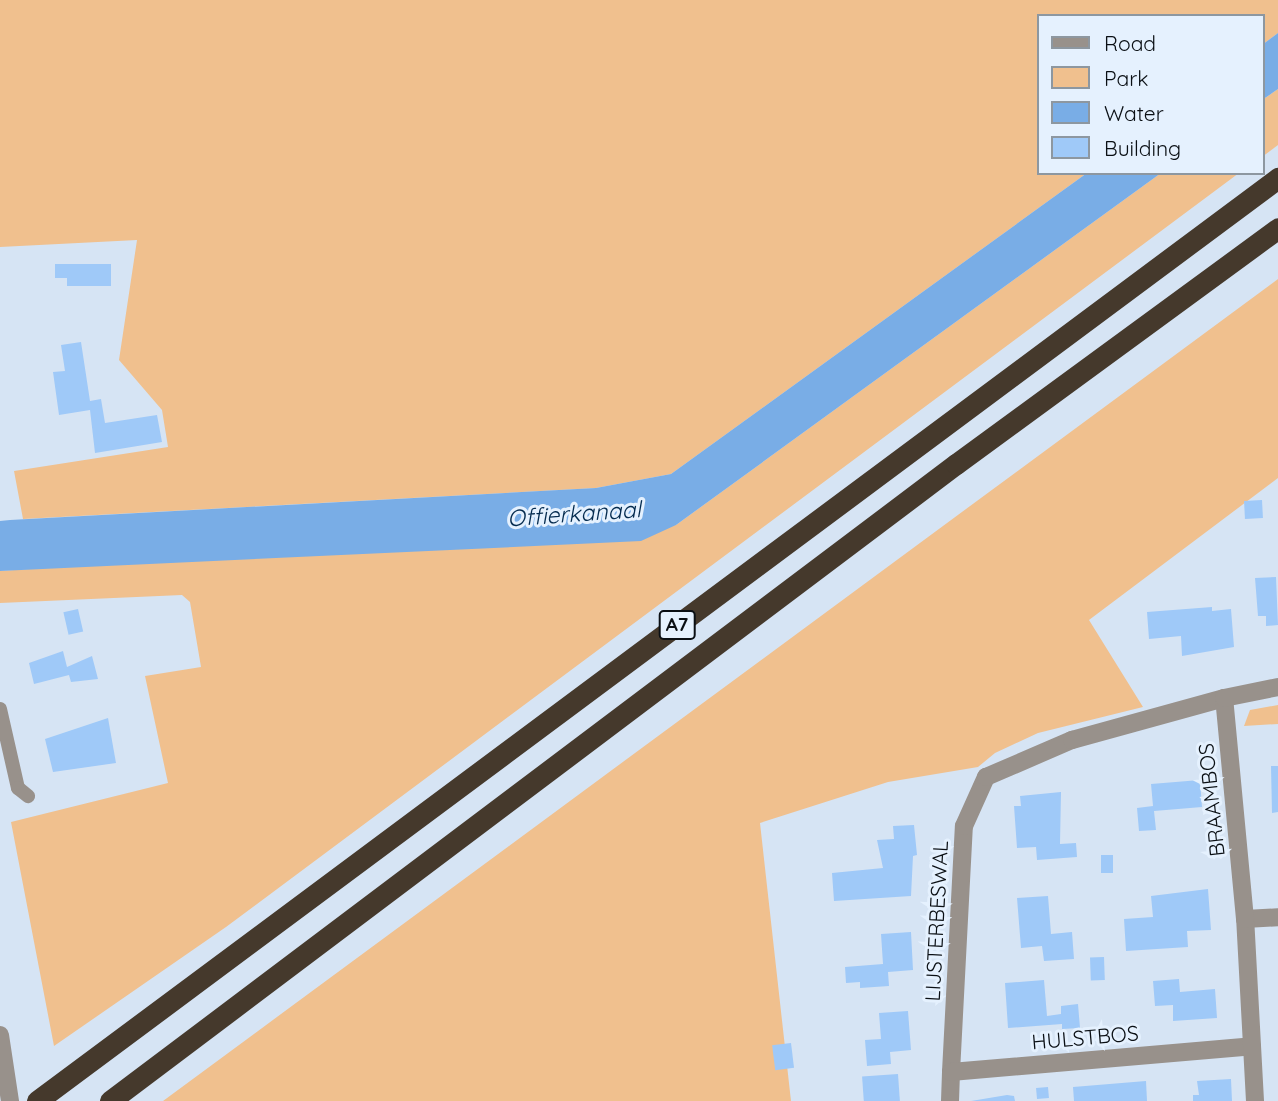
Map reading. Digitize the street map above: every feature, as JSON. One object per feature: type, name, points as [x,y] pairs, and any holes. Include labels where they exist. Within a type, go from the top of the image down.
[{"type":"highway","name":"A7","points":[[37,1101],[1278,178]]},
{"type":"highway","name":"A7","points":[[110,1101],[956,464],[1278,228]]},
{"type":"street","points":[[1224,698],[1278,687]]},
{"type":"street","name":"BRAAMBOS","points":[[1224,698],[1245,919]]},
{"type":"street","name":"LIJSTERBESWAL","points":[[951,1072],[964,826],[986,777],[1072,740],[1224,698]]},
{"type":"street","points":[[1255,1101],[1245,919],[1278,917]]},
{"type":"street","points":[[0,1035],[10,1101]]},
{"type":"street","name":"HULSTBOS","points":[[951,1072],[1252,1046]]},
{"type":"street","points":[[950,1101],[951,1072]]},
{"type":"lane","points":[[0,709],[18,788],[28,796]]},
{"type":"green space","points":[[0,0],[1278,0],[1278,33],[1264,44],[1264,14],[1036,14],[1036,175],[1084,175],[671,474],[596,488],[23,519],[14,471],[168,447],[162,410],[119,360],[137,240],[0,247]]},
{"type":"green space","points":[[1278,89],[1278,145],[1264,156],[1264,99]]},
{"type":"green space","points":[[1158,175],[1236,175],[226,927],[54,1046],[11,822],[168,783],[145,676],[201,667],[190,602],[182,595],[0,603],[0,571],[676,525]]},
{"type":"green space","points":[[1278,279],[1278,478],[1089,620],[1143,707],[1038,733],[995,753],[978,767],[888,782],[760,823],[791,1101],[163,1101]]},
{"type":"green space","points":[[1278,705],[1278,724],[1244,726],[1250,710]]},
{"type":"water","points":[[1278,33],[1278,89],[1264,99],[1264,44]]},
{"type":"water","name":"Offierkanaal","points":[[1084,175],[1158,175],[676,525],[641,541],[0,571],[0,521],[596,488],[671,474]]},
{"type":"building","points":[[55,264],[111,264],[111,286],[67,286],[67,278],[55,278]]},
{"type":"building","points":[[81,342],[90,401],[101,399],[105,423],[157,415],[162,442],[95,453],[90,410],[59,415],[53,372],[65,371],[61,345]]},
{"type":"building","points":[[1262,500],[1263,518],[1245,519],[1244,501]]},
{"type":"building","points":[[1276,577],[1278,625],[1266,626],[1266,616],[1258,616],[1255,578]]},
{"type":"building","points":[[1212,607],[1212,611],[1231,609],[1234,647],[1182,656],[1181,636],[1149,639],[1147,612]]},
{"type":"building","points":[[78,609],[83,631],[69,635],[63,612]]},
{"type":"building","points":[[63,651],[67,667],[92,656],[98,679],[71,682],[69,675],[34,684],[29,663]]},
{"type":"building","points":[[108,718],[116,763],[53,772],[45,739]]},
{"type":"building","points":[[1271,766],[1278,766],[1278,812],[1272,813]]},
{"type":"building","points":[[1200,780],[1202,807],[1154,811],[1156,830],[1139,831],[1137,808],[1153,806],[1151,784]]},
{"type":"building","points":[[1061,792],[1060,844],[1076,843],[1077,857],[1037,860],[1036,847],[1017,848],[1014,806],[1021,806],[1020,796]]},
{"type":"building","points":[[914,825],[917,855],[913,856],[911,896],[834,901],[832,873],[883,868],[877,840],[894,839],[893,826]]},
{"type":"building","points":[[1101,855],[1113,855],[1113,873],[1101,873]]},
{"type":"building","points":[[1208,889],[1211,930],[1187,931],[1188,947],[1126,951],[1124,919],[1153,917],[1151,896]]},
{"type":"building","points":[[1048,896],[1051,934],[1072,932],[1074,959],[1044,961],[1042,946],[1021,948],[1017,898]]},
{"type":"building","points":[[911,932],[913,970],[888,972],[889,986],[860,988],[860,982],[846,983],[845,967],[883,964],[881,934]]},
{"type":"building","points":[[1090,957],[1104,957],[1105,980],[1091,980]]},
{"type":"building","points":[[1179,979],[1180,992],[1215,989],[1217,1018],[1173,1021],[1173,1005],[1155,1006],[1153,981]]},
{"type":"building","points":[[1044,980],[1047,1016],[1061,1014],[1061,1006],[1078,1004],[1080,1028],[1062,1029],[1062,1024],[1008,1028],[1005,983]]},
{"type":"building","points":[[908,1011],[911,1050],[890,1052],[891,1064],[867,1066],[865,1040],[881,1039],[879,1013]]},
{"type":"building","points":[[791,1043],[794,1068],[775,1070],[772,1045]]},
{"type":"building","points":[[898,1074],[900,1101],[864,1101],[862,1077]]},
{"type":"building","points":[[1231,1079],[1232,1101],[1193,1101],[1193,1095],[1199,1095],[1197,1081]]},
{"type":"building","points":[[1146,1081],[1147,1101],[1074,1101],[1073,1087]]},
{"type":"building","points":[[1048,1087],[1049,1098],[1037,1099],[1036,1088]]},
{"type":"building","points":[[1014,1096],[1015,1101],[971,1101]]}]
